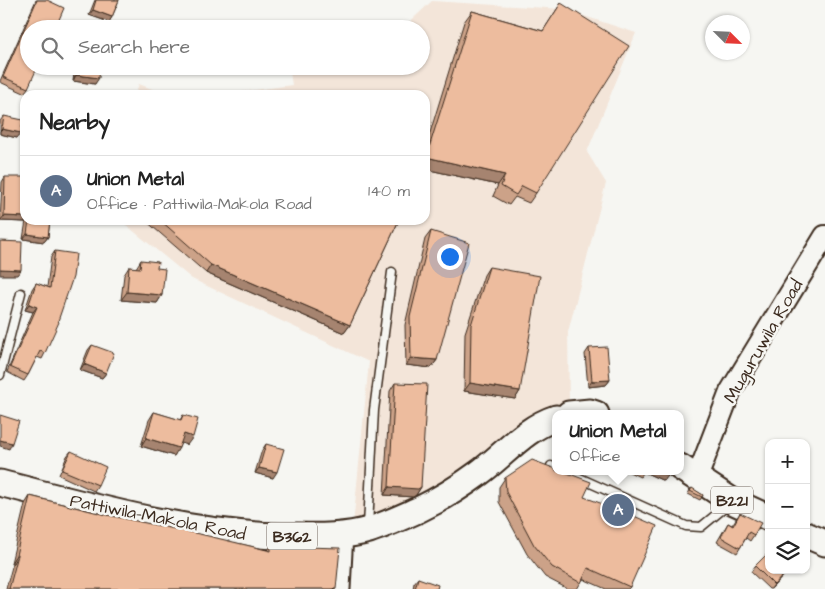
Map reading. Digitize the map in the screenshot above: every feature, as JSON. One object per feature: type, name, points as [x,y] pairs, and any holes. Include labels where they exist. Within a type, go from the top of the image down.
[{"type":"main road","name":"Pattiwila-Makola Road","points":[[0,483],[142,518],[223,532],[255,536],[316,537],[356,532],[404,516],[450,492],[479,473],[529,431],[552,420]]},
{"type":"main road","name":"B221","points":[[689,472],[732,501],[765,516]]},
{"type":"main road","points":[[810,537],[825,543]]},
{"type":"street","name":"Muguruwila Road","points":[[689,472],[730,392],[825,236]]},
{"type":"street","points":[[342,589],[356,532]]},
{"type":"lane","points":[[356,532],[392,272]]},
{"type":"lane","points":[[0,375],[21,293]]},
{"type":"lane","points":[[573,475],[686,526],[702,527],[732,501]]},
{"type":"shaded area","points":[[432,1],[563,9],[636,33],[587,152],[606,183],[568,332],[569,402],[557,410],[552,410],[552,413],[440,487],[353,525],[369,362],[192,279],[126,225],[430,225],[430,90],[256,90],[292,85],[290,75],[430,75],[430,20],[412,20]]},
{"type":"shaded area","points":[[139,84],[154,90],[137,90]]},
{"type":"building","points":[[37,0],[47,0],[64,8],[59,20],[28,20]]},
{"type":"building","points":[[96,0],[119,0],[112,17],[93,10]]},
{"type":"building","points":[[561,3],[629,46],[536,193],[522,186],[516,195],[501,186],[505,175],[430,158],[430,144],[472,11],[543,31]]},
{"type":"building","points":[[20,38],[20,75],[34,75],[28,88],[3,77]]},
{"type":"building","points":[[76,75],[99,75],[99,78]]},
{"type":"building","points":[[4,116],[20,119],[20,133],[2,129]]},
{"type":"building","points":[[5,177],[20,177],[20,217],[4,216]]},
{"type":"building","points":[[28,225],[49,225],[48,237],[27,234]]},
{"type":"building","points":[[166,225],[397,225],[350,325],[211,265]]},
{"type":"building","points":[[431,231],[469,243],[437,360],[411,358],[410,317]]},
{"type":"building","points":[[0,241],[22,242],[21,270],[0,269]]},
{"type":"building","points":[[55,251],[76,254],[73,277],[59,322],[45,353],[40,351],[28,375],[10,367],[37,307],[29,304],[36,283],[50,288]]},
{"type":"building","points":[[141,260],[158,262],[157,268],[165,269],[162,295],[127,292],[129,267],[140,268]]},
{"type":"building","points":[[489,267],[540,276],[520,391],[470,383],[471,325]]},
{"type":"building","points":[[92,345],[114,353],[106,373],[84,364]]},
{"type":"building","points":[[607,347],[610,380],[592,381],[589,348]]},
{"type":"building","points":[[395,383],[427,384],[421,487],[418,489],[389,487]]},
{"type":"building","points":[[154,412],[181,420],[183,415],[198,419],[193,437],[184,434],[179,448],[146,438]]},
{"type":"building","points":[[0,415],[19,421],[12,443],[0,440]]},
{"type":"building","points":[[266,444],[284,449],[277,472],[259,468]]},
{"type":"building","points":[[71,451],[106,467],[98,485],[62,470]]},
{"type":"building","points":[[532,460],[552,468],[552,475],[573,475],[591,482],[584,497],[657,526],[630,587],[588,568],[581,583],[552,567],[534,545],[506,492],[505,478]]},
{"type":"building","points":[[692,488],[703,495],[702,497],[690,491]]},
{"type":"building","points":[[30,496],[271,551],[271,546],[340,548],[336,589],[9,589]]},
{"type":"building","points":[[740,513],[761,523],[754,535],[749,532],[740,548],[721,537],[728,523],[733,526]]},
{"type":"building","points":[[765,556],[765,574],[784,574],[774,585],[755,566]]},
{"type":"building","points":[[418,578],[438,585],[437,589],[415,589]]},
{"type":"place","name":"Union Metal","points":[[618,510]]}]
